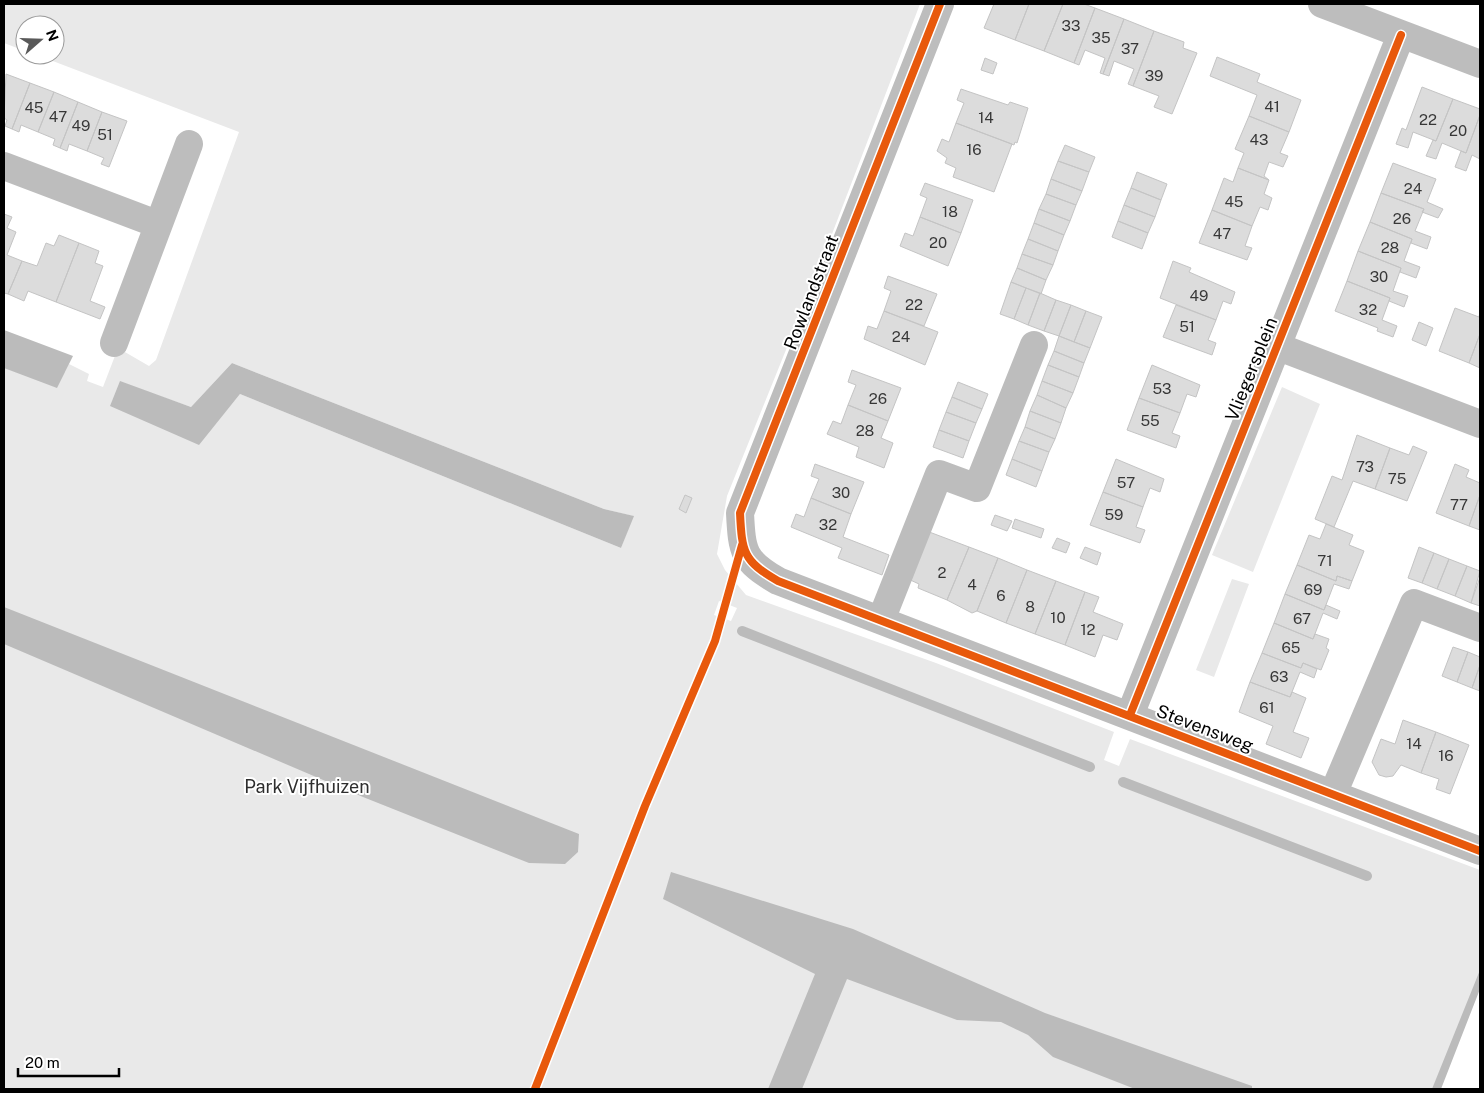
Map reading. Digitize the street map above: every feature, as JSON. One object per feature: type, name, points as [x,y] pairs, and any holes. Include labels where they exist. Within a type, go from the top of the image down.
[{"type":"street","name":"Rowlandstraat","points":[[778,581],[755,568],[742,545],[740,513],[940,4]]},
{"type":"street","points":[[1322,4],[1480,64]]},
{"type":"street","name":"Vliegersplein","points":[[1130,715],[1401,35]]},
{"type":"street","points":[[114,343],[157,224],[190,144]]},
{"type":"street","points":[[4,166],[157,224]]},
{"type":"street","points":[[881,620],[939,474],[977,488],[1034,345]]},
{"type":"street","name":"Vliegersplein","points":[[1276,346],[1480,424]]},
{"type":"street","name":"Stevensweg","points":[[778,581],[1480,851]]},
{"type":"street","points":[[1334,794],[1414,604],[1480,628]]},
{"type":"green space","name":"Park Vijfhuizen","points":[[4,4],[920,4],[819,268],[727,496],[717,554],[725,570],[746,595],[936,663],[1114,732],[1104,760],[1119,766],[1130,739],[1480,870],[1480,985],[1434,1089],[4,1089],[4,350],[65,372],[69,364],[89,374],[87,381],[103,387],[118,348],[149,366],[156,360],[239,132],[63,65],[65,65],[65,15],[15,15],[15,47],[4,43]],"holes":[[[232,363],[604,509],[633,516],[621,548],[240,394],[212,428],[120,382],[191,407]],[[719,601],[737,608],[731,621],[714,615]]]},
{"type":"green space","points":[[1282,387],[1320,404],[1253,572],[1212,555]]},
{"type":"green space","points":[[1232,579],[1249,584],[1214,677],[1196,670]]},
{"type":"shaded area","points":[[4,330],[73,356],[57,388],[4,368]]},
{"type":"shaded area","points":[[232,363],[604,509],[634,516],[621,548],[240,394],[199,445],[110,406],[120,381],[191,407]]},
{"type":"shaded area","points":[[4,607],[579,834],[578,852],[565,864],[529,863],[363,797],[4,644]]},
{"type":"shaded area","points":[[671,872],[853,929],[1045,1013],[1252,1086],[1252,1089],[1135,1089],[1053,1057],[1028,1035],[1001,1022],[957,1020],[847,979],[802,1089],[768,1089],[815,974],[663,899]]},
{"type":"shaded area","points":[[1480,970],[1480,989],[1441,1089],[1432,1089]]},
{"type":"building","points":[[994,4],[1029,4],[1015,40],[984,28]]},
{"type":"building","points":[[1029,4],[1063,4],[1044,51],[1015,40]]},
{"type":"building","points":[[1063,4],[1084,4],[1095,8],[1074,63],[1044,51]]},
{"type":"building","points":[[1095,8],[1124,19],[1103,74],[1100,73],[1105,58],[1085,50],[1079,65],[1074,63]]},
{"type":"building","points":[[1124,19],[1154,31],[1133,86],[1128,84],[1134,69],[1114,61],[1109,76],[1103,74]]},
{"type":"building","points":[[1154,31],[1184,42],[1183,48],[1197,53],[1172,114],[1154,107],[1159,96],[1133,86]]},
{"type":"building","points":[[1217,57],[1260,74],[1257,82],[1301,100],[1289,132],[1249,116],[1257,95],[1210,76]]},
{"type":"building","points":[[985,58],[997,63],[993,74],[981,70]]},
{"type":"building","points":[[6,74],[30,83],[12,129],[5,126],[7,120],[4,118]]},
{"type":"building","points":[[30,83],[54,92],[38,132],[21,125],[19,132],[12,129]]},
{"type":"building","points":[[1422,87],[1453,99],[1436,141],[1413,132],[1408,148],[1396,144],[1402,128],[1406,130]]},
{"type":"building","points":[[961,89],[1008,105],[1010,102],[1028,108],[1017,143],[1015,142],[1014,145],[956,123],[964,103],[957,100]]},
{"type":"building","points":[[54,92],[78,102],[60,148],[53,145],[55,139],[38,132]]},
{"type":"building","points":[[1453,99],[1480,109],[1480,115],[1466,153],[1442,143],[1436,159],[1426,156],[1433,140],[1436,141]]},
{"type":"building","points":[[78,102],[102,112],[87,151],[69,144],[67,151],[60,148]]},
{"type":"building","points":[[102,112],[127,121],[109,167],[101,164],[104,158],[87,151]]},
{"type":"building","points":[[1480,115],[1480,159],[1472,155],[1466,171],[1455,167],[1461,151],[1466,153]]},
{"type":"building","points":[[1249,116],[1289,132],[1280,153],[1288,156],[1283,167],[1269,162],[1264,176],[1269,180],[1238,168],[1244,153],[1235,149]]},
{"type":"building","points":[[956,123],[1012,144],[994,192],[953,177],[956,168],[945,163],[947,158],[937,151],[942,139],[949,142]]},
{"type":"building","points":[[1065,145],[1095,157],[1089,172],[1058,161]]},
{"type":"building","points":[[1058,161],[1089,172],[1082,191],[1051,179]]},
{"type":"building","points":[[1393,163],[1436,179],[1427,202],[1443,209],[1438,218],[1422,212],[1424,209],[1381,193]]},
{"type":"building","points":[[1238,168],[1269,180],[1264,194],[1272,198],[1268,210],[1260,207],[1252,226],[1212,210],[1224,178],[1233,182]]},
{"type":"building","points":[[1137,172],[1167,184],[1161,200],[1131,188]]},
{"type":"building","points":[[1051,179],[1082,191],[1076,205],[1046,194]]},
{"type":"building","points":[[925,183],[973,200],[961,233],[920,217],[927,198],[920,195]]},
{"type":"building","points":[[1131,188],[1161,200],[1155,217],[1124,205]]},
{"type":"building","points":[[1381,193],[1424,209],[1415,231],[1431,237],[1427,249],[1411,243],[1412,239],[1370,222]]},
{"type":"building","points":[[1046,194],[1076,205],[1070,221],[1039,209]]},
{"type":"building","points":[[1124,205],[1155,217],[1148,233],[1118,221]]},
{"type":"building","points":[[1039,209],[1070,221],[1064,235],[1034,223]]},
{"type":"building","points":[[1212,210],[1252,226],[1245,246],[1252,248],[1247,260],[1199,243]]},
{"type":"building","points":[[4,214],[12,217],[7,228],[16,232],[7,255],[22,261],[8,294],[4,293]]},
{"type":"building","points":[[920,217],[961,233],[948,266],[900,246],[905,233],[913,236]]},
{"type":"building","points":[[1118,221],[1148,233],[1142,249],[1112,237]]},
{"type":"building","points":[[1370,222],[1412,239],[1404,261],[1420,267],[1416,278],[1400,272],[1401,268],[1358,251]]},
{"type":"building","points":[[1034,223],[1064,235],[1058,251],[1028,239]]},
{"type":"building","points":[[59,235],[79,243],[56,302],[28,291],[24,301],[8,294],[22,261],[37,266],[46,243],[54,246]]},
{"type":"building","points":[[1028,239],[1058,251],[1053,265],[1022,254]]},
{"type":"building","points":[[79,243],[99,251],[95,263],[103,266],[90,301],[105,307],[100,319],[56,302]]},
{"type":"building","points":[[1358,251],[1401,268],[1393,291],[1408,296],[1404,307],[1389,301],[1390,298],[1347,281]]},
{"type":"building","points":[[1022,254],[1053,265],[1046,280],[1017,268]]},
{"type":"building","points":[[1173,261],[1191,268],[1189,272],[1235,292],[1231,304],[1223,301],[1216,320],[1160,298]]},
{"type":"building","points":[[1017,268],[1046,280],[1041,294],[1011,282]]},
{"type":"building","points":[[888,276],[937,294],[924,326],[884,311],[891,291],[884,288]]},
{"type":"building","points":[[1347,281],[1390,298],[1382,320],[1397,326],[1393,337],[1377,331],[1378,328],[1335,311]]},
{"type":"building","points":[[1011,282],[1026,288],[1014,319],[1000,314]]},
{"type":"building","points":[[1026,288],[1040,293],[1028,325],[1014,319]]},
{"type":"building","points":[[1040,293],[1056,300],[1044,331],[1028,325]]},
{"type":"building","points":[[1056,300],[1071,305],[1059,336],[1044,331]]},
{"type":"building","points":[[1071,305],[1086,311],[1074,342],[1059,336]]},
{"type":"building","points":[[1176,305],[1216,320],[1208,340],[1216,343],[1212,355],[1163,337]]},
{"type":"building","points":[[1455,308],[1479,317],[1480,312],[1480,334],[1469,363],[1439,351]]},
{"type":"building","points":[[884,311],[938,332],[925,365],[864,339],[868,326],[877,329]]},
{"type":"building","points":[[1086,311],[1102,317],[1090,348],[1074,342]]},
{"type":"building","points":[[1419,322],[1433,328],[1426,346],[1412,340]]},
{"type":"building","points":[[1480,334],[1480,368],[1469,363]]},
{"type":"building","points":[[1059,336],[1090,348],[1084,363],[1054,351]]},
{"type":"building","points":[[1054,351],[1084,363],[1079,377],[1048,365]]},
{"type":"building","points":[[1048,365],[1079,377],[1073,393],[1042,381]]},
{"type":"building","points":[[1152,365],[1200,385],[1196,397],[1187,394],[1180,413],[1139,398]]},
{"type":"building","points":[[852,370],[901,388],[888,421],[848,405],[856,385],[848,382]]},
{"type":"building","points":[[1042,381],[1073,393],[1066,408],[1037,395]]},
{"type":"building","points":[[958,382],[988,394],[982,409],[952,397]]},
{"type":"building","points":[[1037,395],[1066,408],[1061,423],[1030,411]]},
{"type":"building","points":[[952,397],[982,409],[976,423],[946,412]]},
{"type":"building","points":[[1139,398],[1180,413],[1172,433],[1180,436],[1176,448],[1127,430]]},
{"type":"building","points":[[848,405],[888,421],[881,438],[893,443],[884,468],[856,457],[859,447],[827,434],[833,421],[841,424]]},
{"type":"building","points":[[1030,411],[1061,423],[1055,439],[1025,427]]},
{"type":"building","points":[[946,412],[976,423],[969,441],[939,430]]},
{"type":"building","points":[[1025,427],[1055,439],[1049,452],[1019,441]]},
{"type":"building","points":[[939,430],[969,441],[963,458],[933,447]]},
{"type":"building","points":[[1357,435],[1390,448],[1375,489],[1353,481],[1334,527],[1315,519],[1332,476],[1342,480]]},
{"type":"building","points":[[1019,441],[1049,452],[1042,471],[1012,459]]},
{"type":"building","points":[[1413,446],[1427,452],[1407,501],[1375,489],[1390,448],[1409,455]]},
{"type":"building","points":[[1012,459],[1042,471],[1036,487],[1006,475]]},
{"type":"building","points":[[1116,459],[1164,479],[1160,492],[1150,488],[1143,507],[1103,492]]},
{"type":"building","points":[[815,464],[864,482],[851,514],[811,498],[819,479],[811,476]]},
{"type":"building","points":[[1455,464],[1469,470],[1466,477],[1480,483],[1480,495],[1469,526],[1436,513]]},
{"type":"building","points":[[1103,492],[1143,507],[1136,527],[1145,530],[1140,543],[1090,525]]},
{"type":"building","points":[[685,495],[692,498],[686,513],[679,509]]},
{"type":"building","points":[[1480,495],[1480,530],[1469,526]]},
{"type":"building","points":[[811,498],[851,514],[843,537],[889,555],[882,575],[838,558],[842,548],[791,527],[796,514],[804,517]]},
{"type":"building","points":[[995,515],[1012,521],[1007,531],[991,525]]},
{"type":"building","points":[[1015,519],[1044,529],[1041,538],[1012,528]]},
{"type":"building","points":[[1326,524],[1353,535],[1349,545],[1364,551],[1352,581],[1337,576],[1336,581],[1297,565],[1309,535],[1320,539]]},
{"type":"building","points":[[924,530],[969,547],[947,600],[918,588],[919,584],[906,578]]},
{"type":"building","points":[[1057,538],[1070,543],[1066,553],[1052,548]]},
{"type":"building","points":[[969,547],[998,558],[977,611],[972,613],[947,600]]},
{"type":"building","points":[[1085,547],[1101,553],[1097,565],[1080,558]]},
{"type":"building","points":[[1419,547],[1434,553],[1422,583],[1408,578]]},
{"type":"building","points":[[1434,553],[1449,559],[1437,589],[1422,583]]},
{"type":"building","points":[[998,558],[1027,570],[1006,623],[977,611]]},
{"type":"building","points":[[1449,559],[1467,566],[1455,596],[1437,589]]},
{"type":"building","points":[[1297,565],[1336,581],[1337,576],[1352,581],[1349,589],[1334,584],[1324,610],[1285,594]]},
{"type":"building","points":[[1467,566],[1480,571],[1471,603],[1455,596]]},
{"type":"building","points":[[1027,570],[1056,581],[1035,634],[1006,623]]},
{"type":"building","points":[[1480,577],[1480,606],[1471,603]]},
{"type":"building","points":[[1056,581],[1085,592],[1065,645],[1035,634]]},
{"type":"building","points":[[1085,592],[1099,597],[1093,612],[1123,624],[1117,640],[1103,635],[1095,657],[1065,645]]},
{"type":"building","points":[[1285,594],[1324,610],[1326,605],[1340,611],[1337,619],[1323,613],[1313,639],[1274,623]]},
{"type":"building","points":[[1274,623],[1313,639],[1315,634],[1329,639],[1326,648],[1329,650],[1321,670],[1303,663],[1301,668],[1262,653]]},
{"type":"building","points":[[1453,647],[1468,652],[1457,682],[1442,676]]},
{"type":"building","points":[[1468,652],[1480,657],[1480,665],[1472,688],[1457,682]]},
{"type":"building","points":[[1262,653],[1301,668],[1303,663],[1317,669],[1314,678],[1300,672],[1290,697],[1250,682]]},
{"type":"building","points":[[1480,665],[1480,691],[1472,688]]},
{"type":"building","points":[[1250,682],[1290,697],[1292,692],[1306,698],[1293,732],[1309,738],[1301,758],[1266,744],[1273,726],[1239,712]]},
{"type":"building","points":[[1403,720],[1436,732],[1421,773],[1401,765],[1393,776],[1379,775],[1372,762],[1381,739],[1395,744]]},
{"type":"building","points":[[1436,732],[1469,745],[1450,794],[1436,789],[1439,779],[1421,773]]},
{"type":"waterway","points":[[742,631],[1090,767]]},
{"type":"waterway","points":[[1123,782],[1367,876]]},
{"type":"cycle path","points":[[940,4],[740,513],[744,546],[751,561],[766,574],[778,581],[1480,851]]},
{"type":"cycle path","points":[[1130,715],[1401,35]]},
{"type":"cycle path","points":[[535,1089],[645,806],[715,641],[742,545]]}]
